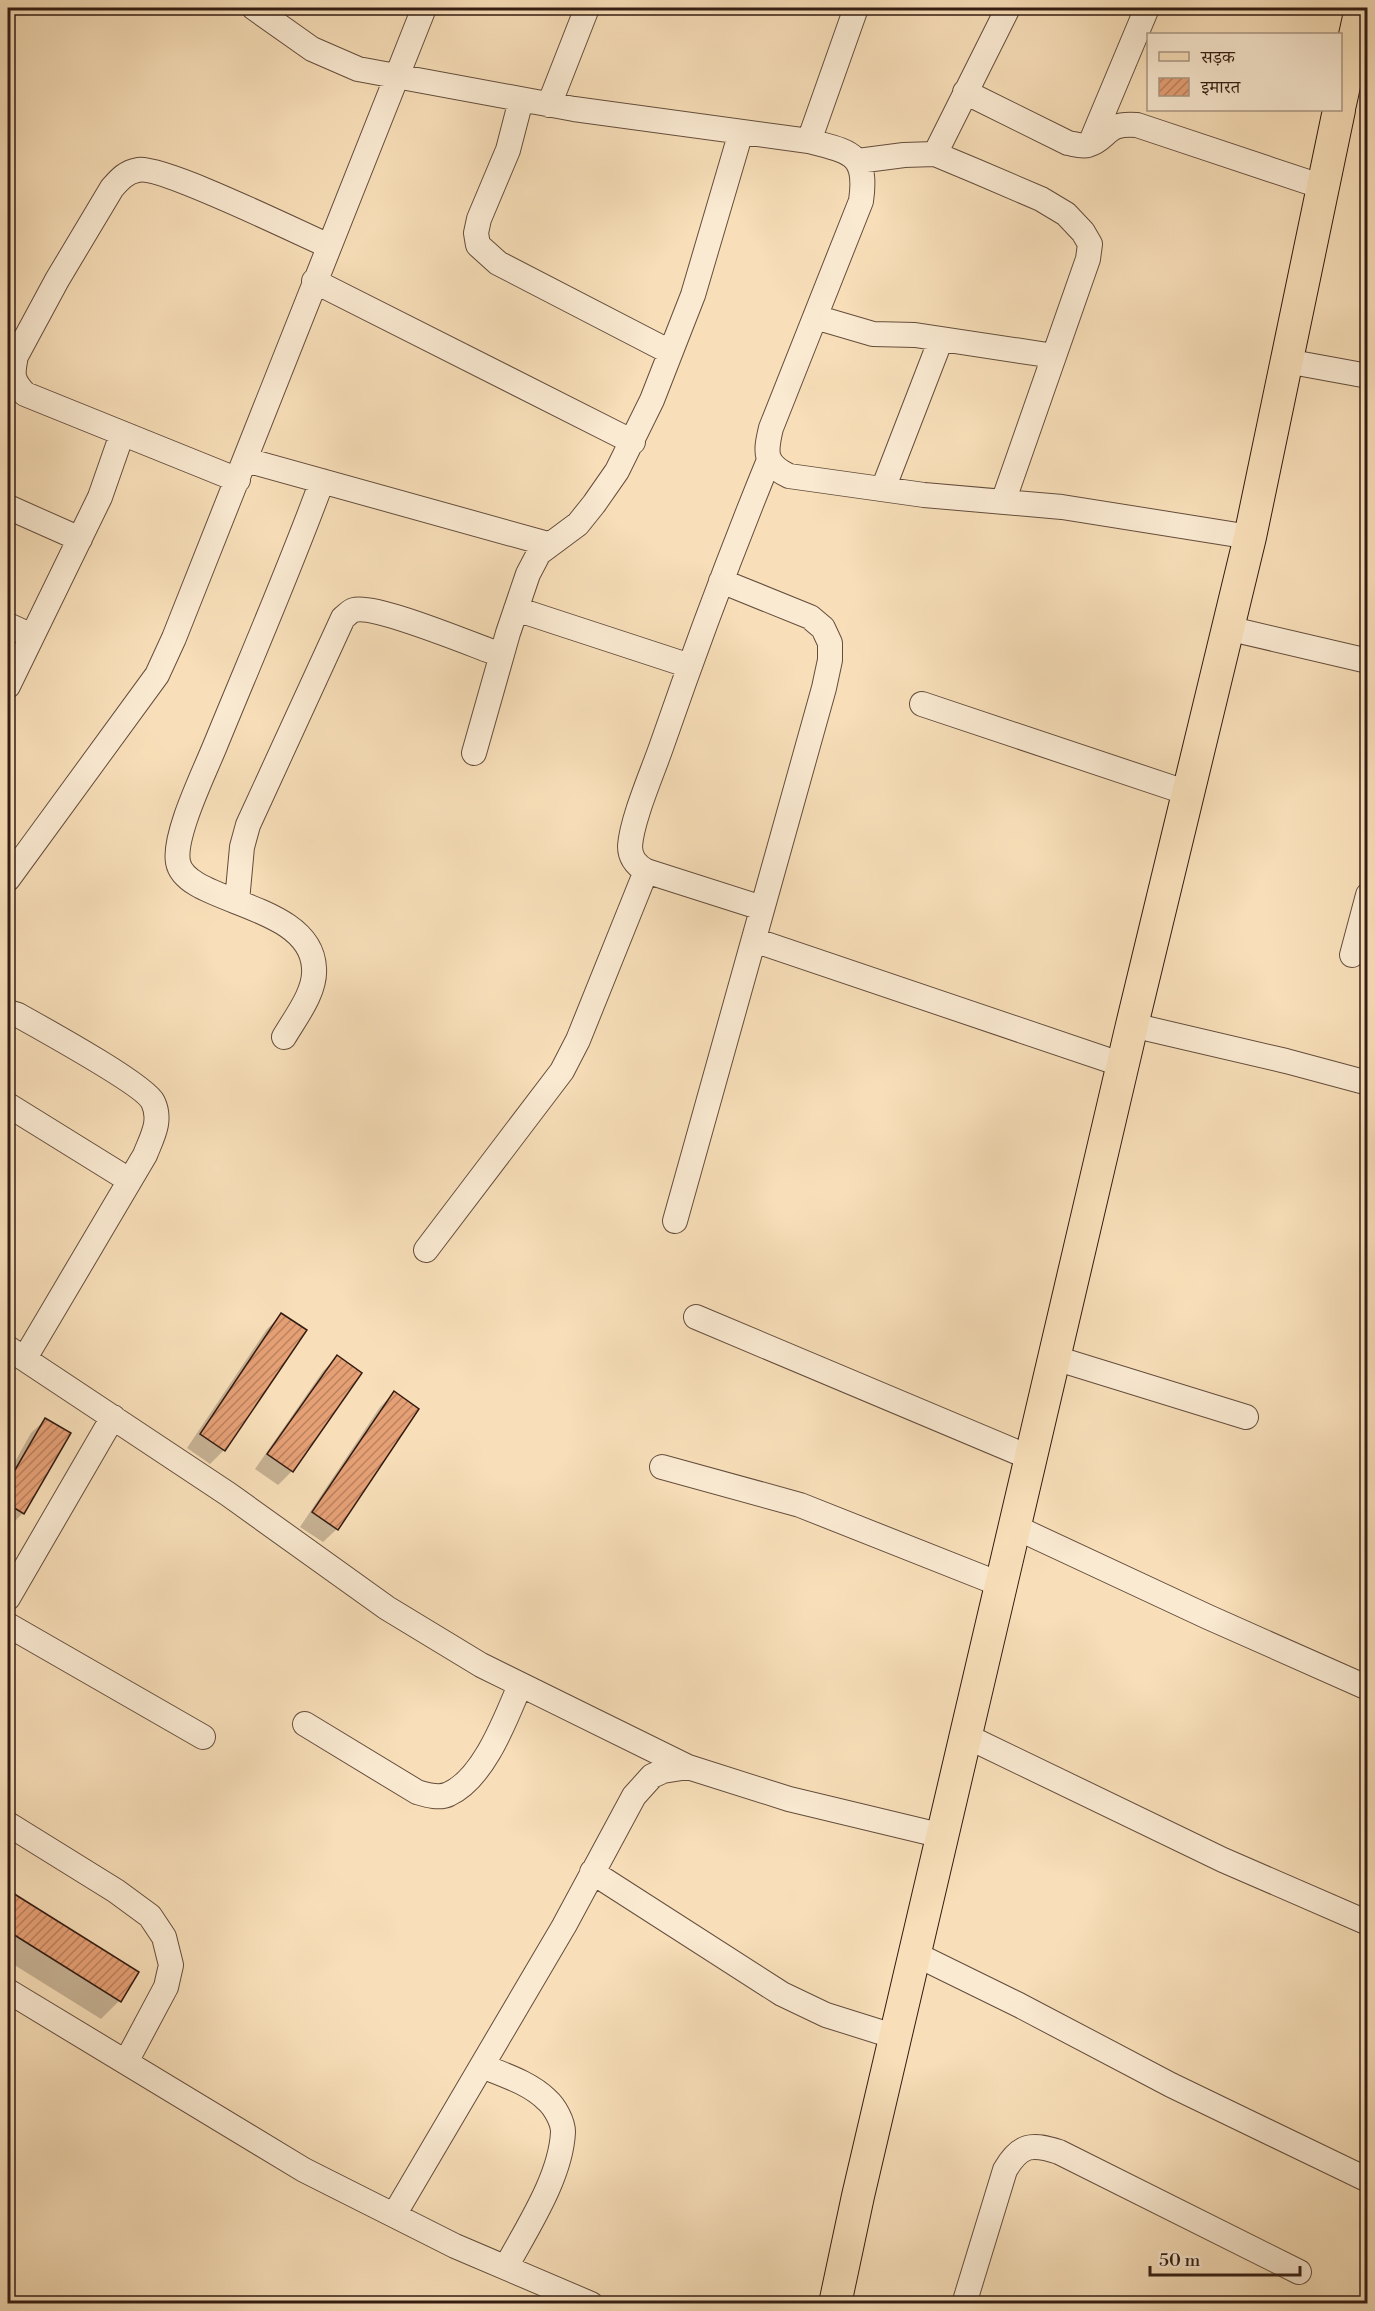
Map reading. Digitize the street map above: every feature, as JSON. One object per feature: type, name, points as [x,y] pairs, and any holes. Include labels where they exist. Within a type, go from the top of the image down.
[{"type":"main road","points":[[1342,99],[1361,8]]},
{"type":"main road","points":[[835,2304],[1132,1025],[1250,537],[1339,111]]},
{"type":"street","points":[[254,8],[312,48],[358,69],[549,105],[808,141],[843,151],[858,161],[864,179],[861,201],[771,428],[767,446],[769,460],[690,666],[632,836],[631,857],[646,871],[762,908]]},
{"type":"street","points":[[8,879],[157,675],[209,554],[314,281],[424,8]]},
{"type":"street","points":[[549,105],[587,8]]},
{"type":"street","points":[[808,141],[856,8]]},
{"type":"street","points":[[935,154],[1008,8]]},
{"type":"street","points":[[1089,145],[1147,8]]},
{"type":"street","points":[[965,92],[1068,143],[1080,146],[1089,145],[1108,130],[1123,123],[1137,125],[1323,187]]},
{"type":"street","points":[[521,100],[508,150],[478,219],[476,233],[478,246],[498,263],[670,352]]},
{"type":"street","points":[[474,753],[501,655],[533,563],[548,544],[564,536],[578,524],[617,471],[652,400],[693,295],[741,132]]},
{"type":"street","points":[[858,161],[904,155],[935,154],[1041,199],[1066,214],[1083,232],[1090,244],[1088,259],[1003,502]]},
{"type":"street","points":[[329,246],[157,171],[139,169],[124,175],[112,188],[57,280],[16,356],[13,370],[15,382],[25,394],[122,434],[242,470],[322,481],[548,544]]},
{"type":"street","points":[[314,281],[633,442]]},
{"type":"street","points":[[815,317],[873,334],[915,335],[1054,356]]},
{"type":"street","points":[[883,489],[942,339]]},
{"type":"street","points":[[1286,361],[1368,376]]},
{"type":"street","points":[[8,686],[100,497],[122,434]]},
{"type":"street","points":[[769,460],[777,470],[789,476],[883,489],[1062,507],[1250,537]]},
{"type":"street","points":[[284,1037],[311,986],[315,968],[311,953],[302,938],[284,923],[196,884],[178,866],[177,855],[191,805],[297,549],[322,481]]},
{"type":"street","points":[[8,507],[80,538]]},
{"type":"street","points":[[675,1221],[830,660],[830,643],[823,628],[810,618],[721,581]]},
{"type":"street","points":[[237,901],[242,847],[248,825],[343,618],[353,610],[365,609],[501,655]]},
{"type":"street","points":[[516,609],[690,666]]},
{"type":"street","points":[[8,625],[32,636]]},
{"type":"street","points":[[1227,628],[1368,661]]},
{"type":"street","points":[[922,704],[1188,793]]},
{"type":"street","points":[[426,1250],[562,1071],[578,1040],[646,871]]},
{"type":"street","points":[[1352,955],[1368,895]]},
{"type":"street","points":[[753,940],[1123,1065]]},
{"type":"street","points":[[8,1012],[18,1015],[118,1074],[152,1100],[157,1114],[156,1128],[145,1155],[16,1353],[228,1494],[387,1608],[481,1665],[688,1767],[789,1799],[943,1836]]},
{"type":"street","points":[[1132,1025],[1368,1083]]},
{"type":"street","points":[[8,1105],[129,1180]]},
{"type":"street","points":[[696,1317],[1031,1458]]},
{"type":"street","points":[[1054,1358],[1246,1418]]},
{"type":"street","points":[[8,1598],[112,1417]]},
{"type":"street","points":[[662,1467],[800,1505],[1002,1585]]},
{"type":"street","points":[[1015,1527],[1368,1688]]},
{"type":"street","points":[[8,1625],[202,1737]]},
{"type":"street","points":[[304,1724],[417,1792],[433,1797],[449,1794],[472,1776],[498,1738],[520,1685]]},
{"type":"street","points":[[966,1736],[1223,1860],[1368,1923]]},
{"type":"street","points":[[394,2215],[564,1926],[614,1831],[644,1784],[652,1776],[663,1771],[688,1767]]},
{"type":"street","points":[[8,1824],[116,1891],[150,1916],[164,1937],[171,1965],[166,1987],[126,2062]]},
{"type":"street","points":[[592,1872],[782,1994],[826,2015],[896,2037]]},
{"type":"street","points":[[915,1954],[1019,2005],[1171,2085],[1368,2180]]},
{"type":"street","points":[[8,1991],[304,2170],[455,2246],[591,2304]]},
{"type":"street","points":[[482,2066],[531,2088],[548,2100],[563,2130],[560,2153],[549,2184],[506,2267]]},
{"type":"street","points":[[964,2304],[1005,2170],[1013,2156],[1025,2148],[1040,2145],[1059,2152],[1299,2272]]},
{"type":"building","points":[[281,1313],[307,1330],[225,1451],[200,1434]]},
{"type":"building","points":[[337,1355],[362,1373],[293,1472],[267,1454]]},
{"type":"building","points":[[394,1391],[419,1409],[338,1530],[312,1512]]},
{"type":"building","points":[[45,1418],[71,1433],[24,1514],[8,1504],[8,1482]]},
{"type":"building","points":[[8,1890],[139,1972],[121,2002],[8,1931]]}]
